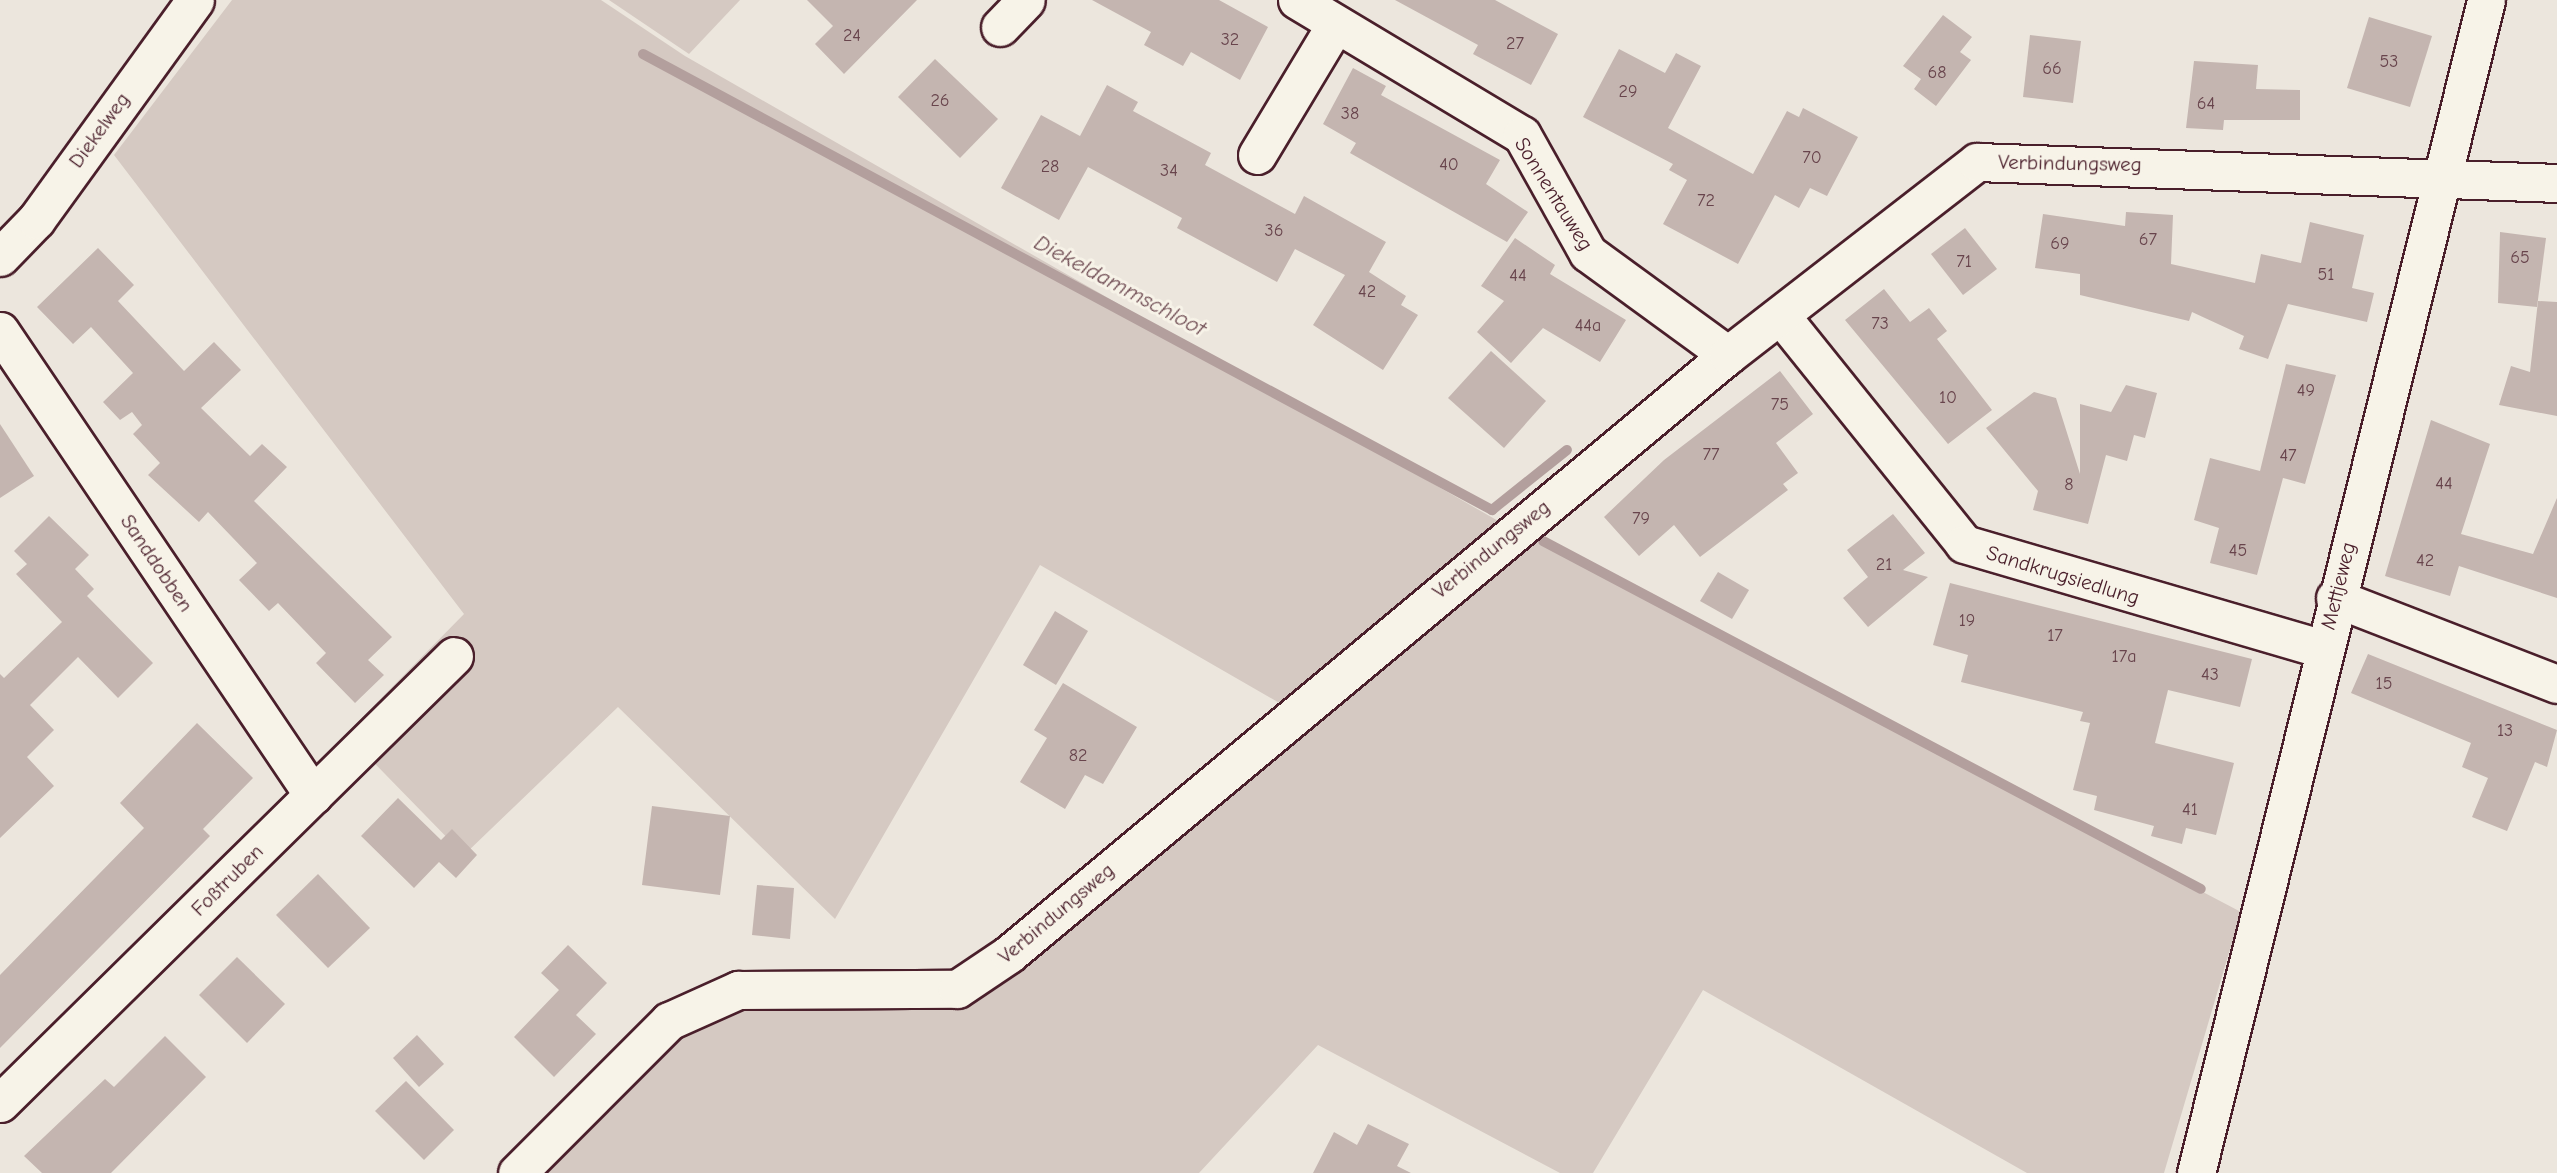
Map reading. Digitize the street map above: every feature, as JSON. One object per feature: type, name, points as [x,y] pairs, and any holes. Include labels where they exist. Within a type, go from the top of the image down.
[{"type":"street","name":"Diekelweg","points":[[0,257],[36,220],[195,0]]},
{"type":"street","points":[[1000,27],[1026,0]]},
{"type":"street","name":"Sonnentauweg","points":[[1297,0],[1522,135],[1588,253],[1728,355]]},
{"type":"street","name":"Mettjeweg","points":[[2196,1173],[2322,649],[2486,0]]},
{"type":"street","points":[[1257,155],[1335,25]]},
{"type":"street","name":"Verbindungsweg","points":[[517,1173],[669,1021],[738,990],[957,989],[978,975],[1728,355],[1782,316],[1977,162],[2440,175],[2557,183]]},
{"type":"street","name":"Sandkrugsiedlung","points":[[1782,316],[1964,544],[2322,649]]},
{"type":"street","name":"Sanddobben","points":[[0,331],[313,795]]},
{"type":"street","points":[[2335,598],[2557,684]]},
{"type":"street","name":"Foßtruben","points":[[0,1103],[454,656]]},
{"type":"shaded area","points":[[232,0],[601,0],[685,56],[1514,530],[2241,912],[2164,1173],[2027,1173],[1703,990],[1593,1173],[1560,1173],[1318,1045],[1199,1173],[520,1173],[669,1021],[738,990],[958,989],[1295,712],[1040,565],[835,919],[618,707],[464,855],[346,734],[464,614],[114,155]]},
{"type":"shaded area","points":[[609,0],[740,0],[689,54]]},
{"type":"building","points":[[807,0],[917,0],[844,74],[815,44],[833,26]]},
{"type":"building","points":[[1092,0],[1219,0],[1268,27],[1240,80],[1191,52],[1183,66],[1144,45],[1151,32]]},
{"type":"building","points":[[1395,0],[1495,0],[1558,34],[1531,85],[1473,54],[1478,45]]},
{"type":"building","points":[[1943,15],[1972,37],[1960,52],[1971,60],[1936,106],[1914,89],[1921,79],[1903,66]]},
{"type":"building","points":[[2369,17],[2432,36],[2410,107],[2347,88]]},
{"type":"building","points":[[2030,35],[2081,41],[2073,103],[2023,97]]},
{"type":"building","points":[[1619,49],[1665,73],[1676,53],[1701,66],[1668,128],[1753,174],[1787,111],[1799,117],[1803,108],[1858,137],[1827,196],[1810,188],[1799,208],[1775,195],[1738,264],[1663,224],[1687,180],[1669,170],[1673,164],[1583,117]]},
{"type":"building","points":[[935,59],[998,119],[960,158],[898,97]]},
{"type":"building","points":[[2194,61],[2258,65],[2256,89],[2300,90],[2300,120],[2224,120],[2223,130],[2186,128]]},
{"type":"building","points":[[1353,68],[1386,86],[1381,95],[1500,160],[1486,184],[1528,212],[1507,242],[1350,153],[1356,143],[1323,124]]},
{"type":"building","points":[[1107,85],[1138,102],[1133,111],[1211,153],[1205,165],[1295,214],[1304,196],[1386,242],[1369,272],[1406,296],[1401,305],[1418,315],[1383,370],[1313,325],[1345,275],[1295,249],[1277,282],[1177,228],[1182,218],[1088,167],[1059,220],[1001,188],[1041,115],[1080,136]]},
{"type":"building","points":[[2126,212],[2173,215],[2171,264],[2255,283],[2261,254],[2301,263],[2310,222],[2364,235],[2352,288],[2374,293],[2367,322],[2288,304],[2268,359],[2239,349],[2244,336],[2192,312],[2189,321],[2080,295],[2080,274],[2035,268],[2043,214],[2125,226]]},
{"type":"building","points":[[1965,228],[1997,269],[1963,295],[1931,254]]},
{"type":"building","points":[[2500,232],[2546,238],[2537,307],[2498,303]]},
{"type":"building","points":[[1515,238],[1555,265],[1550,274],[1626,320],[1600,362],[1543,328],[1511,363],[1477,332],[1504,301],[1481,286]]},
{"type":"building","points":[[98,248],[134,285],[118,301],[184,371],[214,342],[241,370],[201,408],[250,456],[262,444],[287,467],[254,501],[392,637],[368,660],[384,675],[355,703],[316,663],[326,653],[278,603],[269,611],[239,580],[257,563],[208,512],[199,522],[148,475],[160,463],[133,434],[142,425],[132,412],[120,420],[103,402],[133,373],[91,327],[73,344],[37,307]]},
{"type":"building","points":[[1884,289],[1910,322],[1929,308],[1947,331],[1937,339],[1992,410],[1948,444],[1845,320]]},
{"type":"building","points":[[2538,301],[2557,302],[2557,416],[2499,405],[2511,366],[2530,372]]},
{"type":"building","points":[[1491,351],[1546,401],[1504,448],[1448,398]]},
{"type":"building","points":[[2286,364],[2336,375],[2305,484],[2283,478],[2257,575],[2210,563],[2219,528],[2194,520],[2210,458],[2260,471]]},
{"type":"building","points":[[1780,371],[1813,414],[1776,443],[1798,473],[1783,484],[1788,490],[1700,557],[1674,525],[1639,556],[1604,517],[1664,460]]},
{"type":"building","points":[[2126,385],[2157,393],[2145,438],[2134,435],[2127,461],[2106,455],[2088,524],[2033,510],[2038,491],[1986,428],[2034,392],[2056,398],[2080,474],[2080,404],[2111,412]]},
{"type":"building","points":[[2431,420],[2490,444],[2461,534],[2533,554],[2557,498],[2557,598],[2459,566],[2450,596],[2385,576]]},
{"type":"building","points":[[0,424],[34,476],[0,498]]},
{"type":"building","points":[[1893,514],[1925,553],[1903,570],[1928,577],[1868,627],[1843,598],[1868,577],[1847,550]]},
{"type":"building","points":[[49,516],[89,555],[75,569],[94,589],[87,596],[153,663],[118,698],[78,657],[30,705],[54,730],[27,757],[54,786],[0,838],[0,674],[4,678],[62,622],[16,574],[27,564],[14,551]]},
{"type":"building","points":[[1718,572],[1749,590],[1732,619],[1700,601]]},
{"type":"building","points":[[1950,583],[2252,659],[2240,707],[2168,690],[2155,743],[2234,763],[2216,835],[2186,828],[2182,844],[2151,836],[2154,826],[2094,810],[2097,796],[2073,790],[2090,723],[2080,721],[2083,712],[1961,682],[1968,655],[1933,645]]},
{"type":"building","points":[[1055,611],[1088,631],[1056,685],[1023,665]]},
{"type":"building","points":[[2368,654],[2557,730],[2547,767],[2535,762],[2507,831],[2472,817],[2488,778],[2462,767],[2471,743],[2351,693]]},
{"type":"building","points":[[1063,683],[1137,727],[1103,784],[1085,775],[1065,809],[1020,782],[1047,738],[1034,730]]},
{"type":"building","points":[[197,723],[253,778],[203,829],[210,836],[0,1048],[0,975],[144,828],[120,803]]},
{"type":"building","points":[[398,798],[441,840],[452,829],[477,855],[456,878],[439,862],[414,888],[361,836]]},
{"type":"building","points":[[652,806],[730,816],[720,895],[642,885]]},
{"type":"building","points":[[318,874],[370,928],[328,968],[276,915]]},
{"type":"building","points":[[757,885],[794,888],[790,939],[752,935]]},
{"type":"building","points":[[568,945],[607,983],[576,1015],[596,1034],[554,1077],[514,1037],[559,990],[541,973]]},
{"type":"building","points":[[237,957],[285,1004],[247,1043],[199,995]]},
{"type":"building","points":[[417,1035],[444,1064],[419,1087],[393,1058]]},
{"type":"building","points":[[165,1036],[206,1077],[111,1173],[42,1173],[24,1156],[105,1079],[114,1087]]},
{"type":"building","points":[[406,1081],[454,1130],[424,1160],[375,1111]]},
{"type":"building","points":[[1368,1124],[1409,1144],[1397,1166],[1411,1173],[1313,1173],[1334,1132],[1357,1145]]},
{"type":"waterway","name":"Diekeldammschloot","points":[[643,54],[1492,510],[1567,450]]},
{"type":"waterway","points":[[1543,541],[2201,889]]}]
